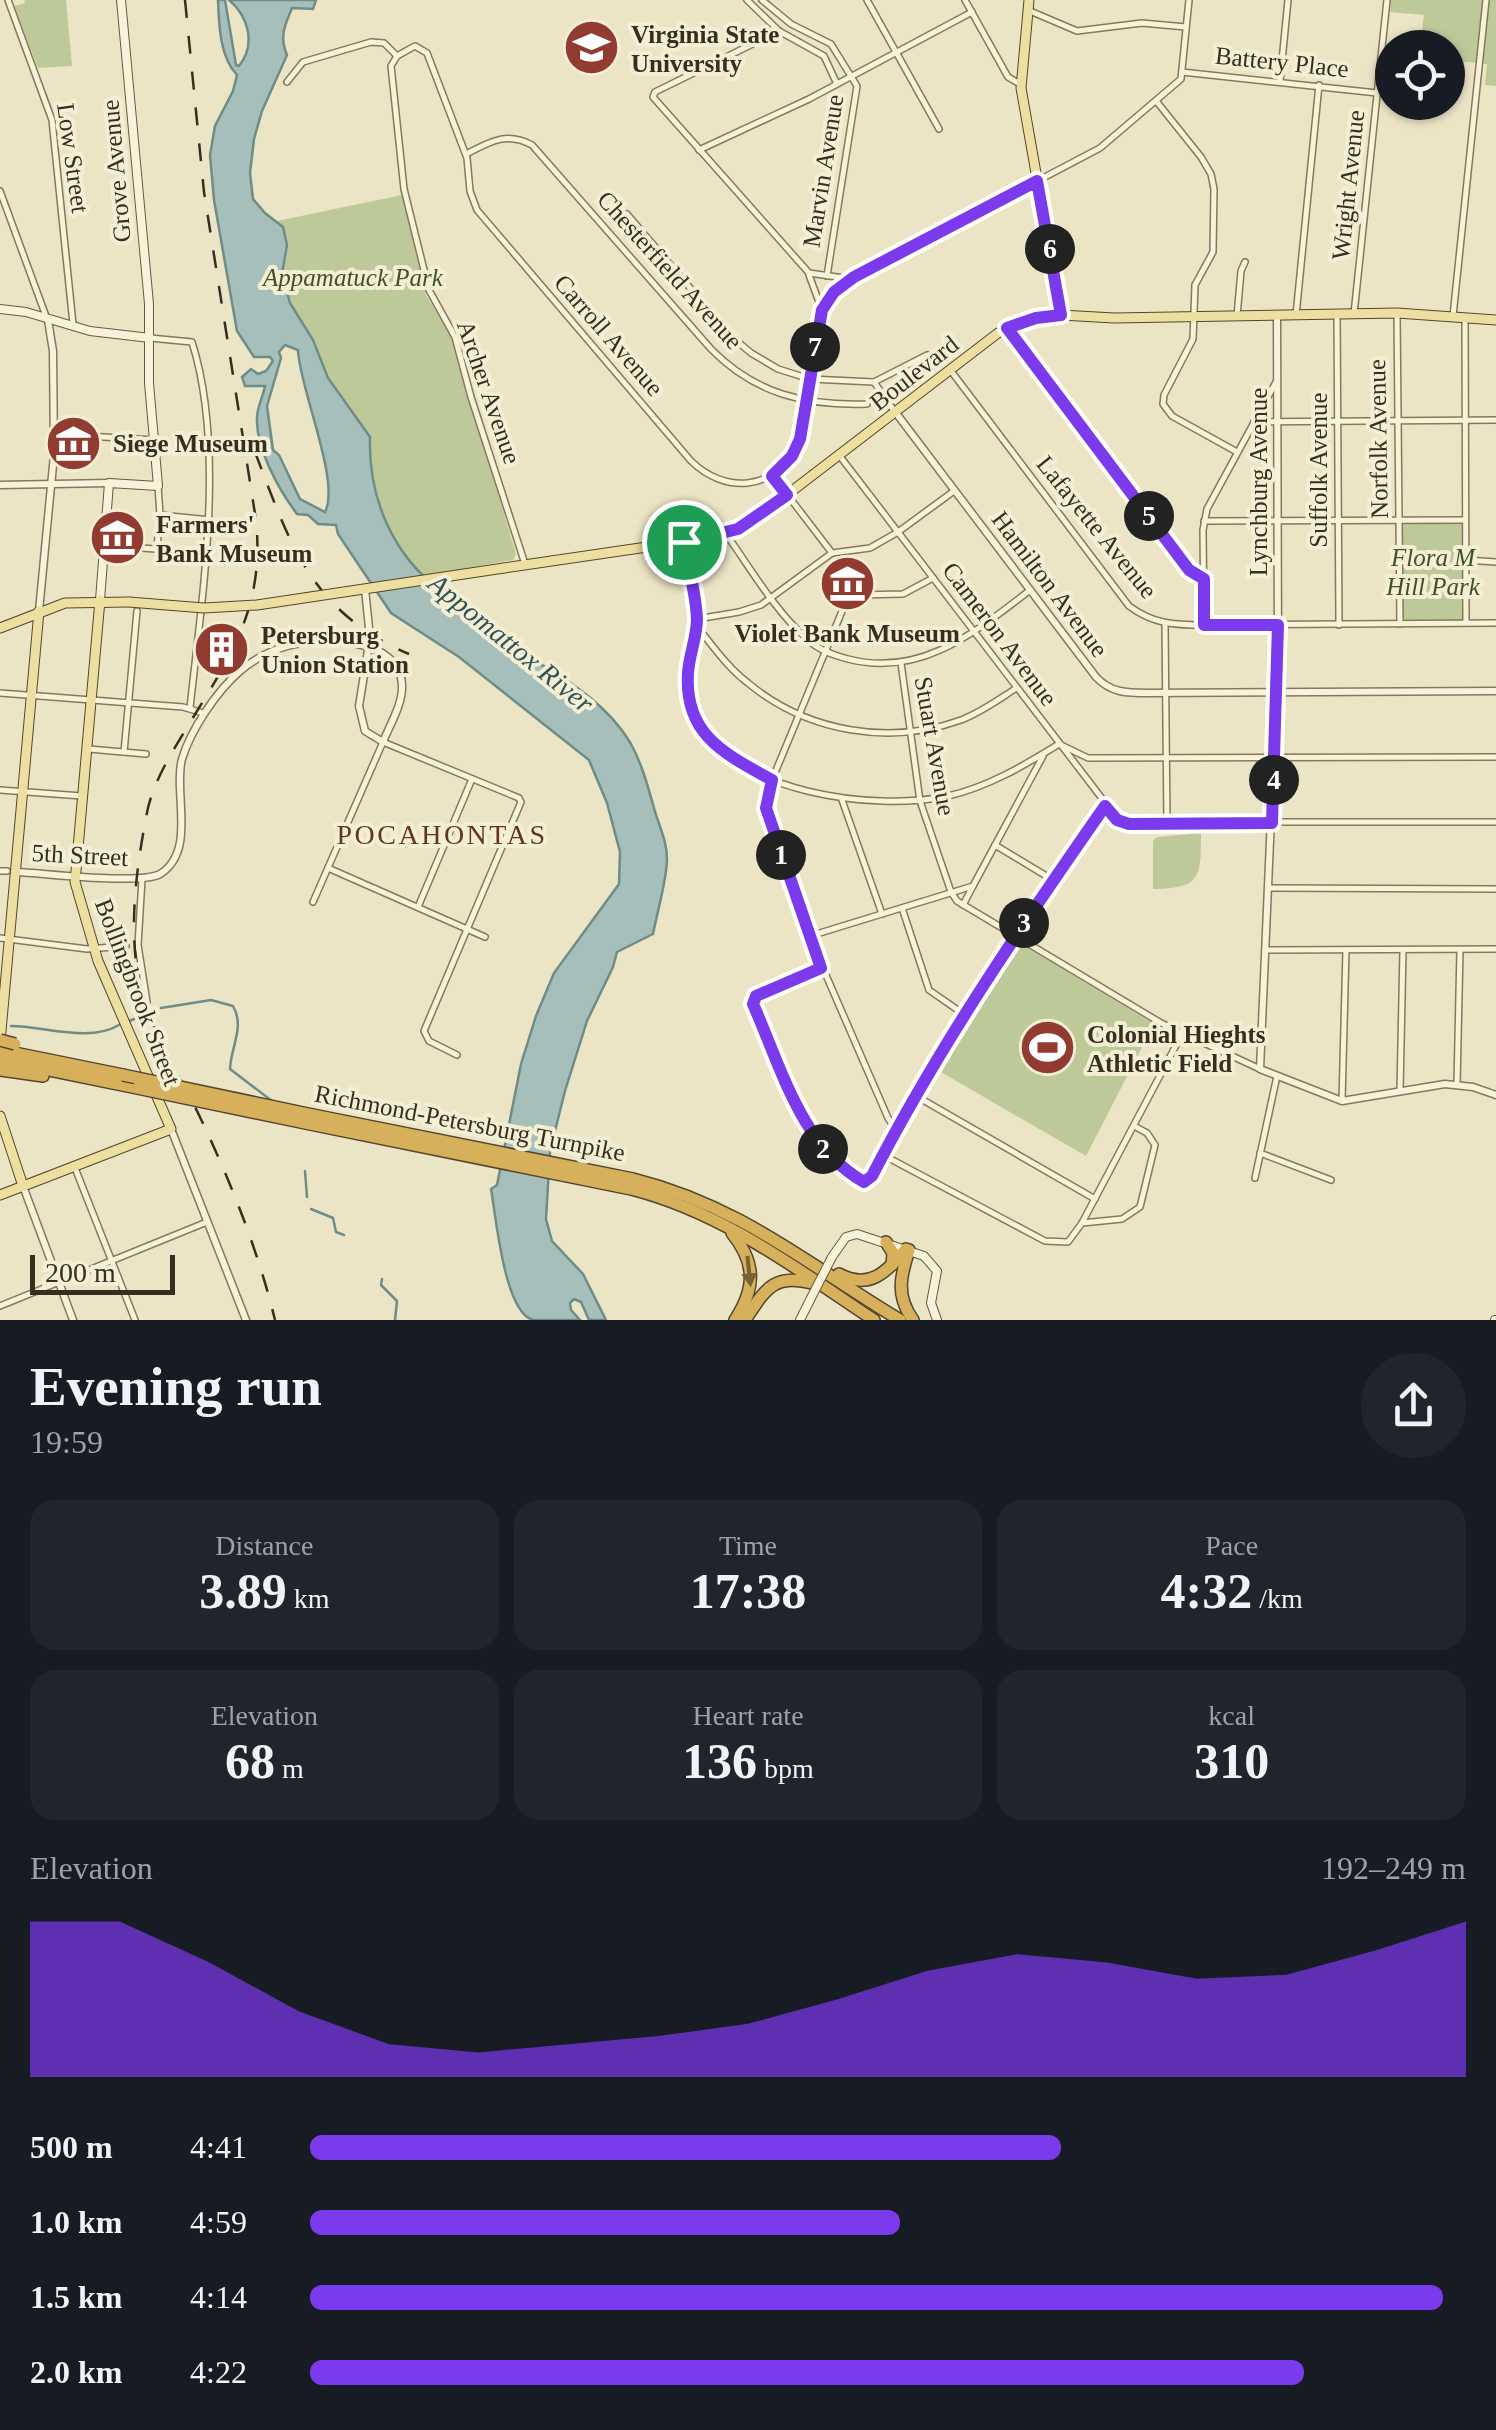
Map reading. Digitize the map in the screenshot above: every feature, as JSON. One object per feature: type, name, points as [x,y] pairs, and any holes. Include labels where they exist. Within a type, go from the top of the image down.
[{"type":"highway","name":"Richmond-Petersburg Turnpike","points":[[6,1055],[92,1069],[137,1088],[312,1119]]},
{"type":"highway","name":"Richmond-Petersburg Turnpike","points":[[6,1055],[566,1172],[654,1195],[727,1225],[874,1320]]},
{"type":"highway","name":"Richmond-Petersburg Turnpike","points":[[566,1172],[633,1180],[700,1200],[757,1228],[900,1320]]},
{"type":"highway","points":[[727,1225],[752,1268],[750,1292],[735,1320]]},
{"type":"highway","points":[[886,1242],[893,1253],[892,1265]]},
{"type":"highway","points":[[812,1262],[844,1278],[863,1281],[881,1276],[907,1250]]},
{"type":"highway","points":[[907,1250],[900,1286],[904,1304],[914,1320]]},
{"type":"highway","points":[[746,1320],[768,1289],[778,1282],[796,1280],[823,1286]]},
{"type":"main road","name":"Grove Avenue","points":[[121,0],[150,338],[149,384],[158,486]]},
{"type":"main road","points":[[1028,5],[1020,84],[1061,315]]},
{"type":"main road","points":[[0,309],[26,312],[73,328],[150,338]]},
{"type":"main road","name":"Boulevard","points":[[0,628],[65,602],[100,600],[227,607],[726,534],[748,524],[1007,328],[1036,318],[1396,313],[1496,320]]},
{"type":"main road","points":[[109,484],[158,486]]},
{"type":"main road","name":"Bollingbrook Street","points":[[109,484],[75,875],[94,949],[171,1129]]},
{"type":"main road","points":[[6,1055],[8,871],[23,791],[40,611]]},
{"type":"main road","points":[[0,1116],[22,1186]]},
{"type":"main road","points":[[0,1195],[171,1129]]},
{"type":"main road","points":[[800,1320],[840,1243],[850,1235],[864,1235],[928,1258],[937,1271],[931,1307],[937,1320]]},
{"type":"street","name":"Low Street","points":[[8,0],[52,120],[73,328]]},
{"type":"street","name":"Marvin Avenue","points":[[747,0],[779,31],[824,56],[838,84]]},
{"type":"street","name":"Marvin Avenue","points":[[762,0],[792,24],[832,44],[858,90],[827,276]]},
{"type":"street","points":[[867,0],[939,129]]},
{"type":"street","points":[[966,0],[1008,77],[1020,84]]},
{"type":"street","points":[[1182,72],[1189,0]]},
{"type":"street","points":[[1280,81],[1288,0]]},
{"type":"street","name":"Wright Avenue","points":[[1384,30],[1387,0]]},
{"type":"street","points":[[1466,623],[1465,420],[1459,317],[1486,0]]},
{"type":"street","points":[[1028,5],[1077,32],[1142,22],[1186,26]]},
{"type":"street","points":[[699,150],[838,84],[972,12]]},
{"type":"street","points":[[779,31],[654,94],[654,99],[809,273],[851,279]]},
{"type":"street","points":[[286,82],[302,62],[371,42],[384,43],[397,56]]},
{"type":"street","name":"Carroll Avenue","points":[[397,56],[414,46],[426,53],[466,154],[470,191],[477,210],[691,461],[724,482],[748,484],[772,476]]},
{"type":"street","name":"Archer Avenue","points":[[397,56],[392,66],[404,189],[429,290],[455,338],[525,566]]},
{"type":"street","name":"Battery Place","points":[[851,279],[1104,145],[1180,82],[1182,72],[1375,93]]},
{"type":"street","points":[[1296,315],[1319,85]]},
{"type":"street","points":[[1158,102],[1201,157],[1213,180],[1213,252],[1195,284],[1191,345],[1164,395],[1165,408],[1172,416],[1237,452]]},
{"type":"street","name":"Wright Avenue","points":[[1354,314],[1375,112]]},
{"type":"street","name":"Chesterfield Avenue","points":[[466,154],[499,137],[519,138],[532,144],[720,358],[772,392],[806,402],[867,404]]},
{"type":"street","points":[[0,190],[48,320],[53,351],[52,482],[40,611]]},
{"type":"street","name":"Chesterfield Avenue","points":[[627,214],[731,336],[778,369],[810,379],[874,382],[927,355]]},
{"type":"street","points":[[1237,316],[1245,262]]},
{"type":"street","name":"Marvin Avenue","points":[[772,476],[796,448],[806,402],[822,310],[809,273]]},
{"type":"street","points":[[822,310],[834,292],[851,279]]},
{"type":"street","name":"Norfolk Avenue","points":[[1396,313],[1400,624]]},
{"type":"street","name":"Suffolk Avenue","points":[[1337,314],[1339,625]]},
{"type":"street","name":"Lynchburg Avenue","points":[[1260,1069],[1277,693],[1276,315]]},
{"type":"street","points":[[1007,328],[1189,570],[1204,579]]},
{"type":"street","points":[[150,338],[192,342],[200,381],[210,520],[190,708]]},
{"type":"street","name":"Lafayette Avenue","points":[[951,371],[1129,606],[1145,618],[1165,624],[1204,625],[1496,623]]},
{"type":"street","points":[[1204,625],[1204,521],[1210,500],[1277,380]]},
{"type":"street","name":"Hamilton Avenue","points":[[874,382],[1108,688],[1165,693],[1496,691]]},
{"type":"street","points":[[1254,422],[1496,420]]},
{"type":"street","points":[[53,434],[154,440]]},
{"type":"street","name":"Cameron Avenue","points":[[840,455],[1105,806],[1120,822],[1166,824]]},
{"type":"street","points":[[772,476],[832,554]]},
{"type":"street","points":[[33,484],[50,499]]},
{"type":"street","points":[[0,485],[109,484]]},
{"type":"street","points":[[157,548],[158,486]]},
{"type":"street","points":[[696,622],[746,610],[772,598],[832,554],[870,548],[954,490]]},
{"type":"street","points":[[160,515],[210,520]]},
{"type":"street","points":[[1204,521],[1465,520]]},
{"type":"street","points":[[726,534],[802,634],[824,651],[872,664],[932,656],[974,632],[1030,590]]},
{"type":"street","points":[[684,542],[696,622],[688,669],[692,714],[706,738],[728,756],[772,780],[842,800],[920,801],[988,783],[1059,744],[1088,758]]},
{"type":"street","points":[[104,544],[206,552]]},
{"type":"street","points":[[1465,560],[1496,562]]},
{"type":"street","points":[[896,1130],[821,968],[766,808],[772,780],[842,608],[858,595],[903,594],[933,578]]},
{"type":"street","points":[[365,589],[370,638],[359,706],[365,731],[520,798],[424,1031],[425,1037],[457,1055]]},
{"type":"street","points":[[124,752],[137,611]]},
{"type":"street","points":[[696,622],[726,663],[749,685],[798,715],[842,730],[911,732],[961,720],[1016,688]]},
{"type":"street","points":[[1165,624],[1166,824],[1496,822]]},
{"type":"street","points":[[147,1002],[138,958],[142,879],[167,868],[175,857],[179,842],[181,765],[186,749],[226,685],[258,658],[289,645],[329,641],[376,650],[395,664],[402,690],[313,902]]},
{"type":"street","name":"Stuart Avenue","points":[[901,663],[920,801],[951,892]]},
{"type":"street","points":[[0,693],[190,708],[206,715]]},
{"type":"street","points":[[86,748],[146,754]]},
{"type":"street","points":[[963,906],[1044,753]]},
{"type":"street","points":[[1074,764],[1088,758],[1496,757]]},
{"type":"street","points":[[418,907],[472,780]]},
{"type":"street","points":[[0,790],[82,796]]},
{"type":"street","points":[[842,800],[882,914]]},
{"type":"street","points":[[821,968],[756,996],[753,1004],[811,1134],[833,1161],[859,1180],[869,1181],[964,1015],[1105,806]]},
{"type":"street","points":[[995,846],[1054,880]]},
{"type":"street","points":[[328,868],[485,936]]},
{"type":"street","name":"5th Street","points":[[8,871],[142,879]]},
{"type":"street","points":[[809,936],[973,886]]},
{"type":"street","points":[[1268,888],[1496,888]]},
{"type":"street","points":[[951,892],[963,906],[1182,1034],[1277,1076],[1342,1100],[1457,1084],[1496,1094]]},
{"type":"street","points":[[902,908],[929,990],[964,1015]]},
{"type":"street","points":[[5,938],[94,949],[126,946]]},
{"type":"street","points":[[1265,950],[1496,950]]},
{"type":"street","points":[[1342,1100],[1346,950]]},
{"type":"street","points":[[1400,1091],[1403,950]]},
{"type":"street","points":[[1457,1084],[1460,950]]},
{"type":"street","points":[[883,1155],[1045,1241],[1068,1242],[1082,1223],[1182,1034]]},
{"type":"street","points":[[1255,1178],[1277,1076]]},
{"type":"street","points":[[916,1096],[1095,1199]]},
{"type":"street","points":[[1082,1223],[1122,1219],[1140,1207],[1155,1144],[1147,1132],[1134,1126]]},
{"type":"street","name":"Bollingbrook Street","points":[[171,1129],[246,1320]]},
{"type":"street","points":[[1260,1153],[1331,1180]]},
{"type":"street","points":[[74,1166],[134,1320]]},
{"type":"street","points":[[22,1186],[73,1320]]},
{"type":"street","points":[[0,1306],[207,1222]]},
{"type":"green space","points":[[24,0],[66,0],[72,66],[38,68],[14,6],[25,3]]},
{"type":"green space","points":[[1391,0],[1496,0],[1496,86],[1485,85],[1487,64],[1465,62],[1465,30],[1422,30],[1424,15],[1390,12]]},
{"type":"green space","name":"Appamatuck Park","points":[[402,195],[426,295],[452,337],[516,554],[513,560],[422,576],[382,511],[372,476],[370,437],[328,378],[313,340],[288,299],[282,274],[287,245],[283,227],[277,221]]},
{"type":"green space","name":"Flora M Hill Park","points":[[1463,523],[1464,620],[1403,620],[1403,524]]},
{"type":"green space","points":[[1201,833],[1195,878],[1180,886],[1153,889],[1153,841],[1157,837]]},
{"type":"green space","name":"Colonial Hieghts Athletic Field","points":[[1021,944],[1154,1024],[1086,1156],[939,1071],[1016,945]]},
{"type":"water","points":[[218,0],[225,0],[239,66],[247,49],[248,32],[229,0],[316,0],[313,9],[292,8],[285,25],[283,42],[287,55],[254,139],[250,173],[253,199],[283,227],[287,245],[282,274],[290,303],[313,340],[328,378],[370,437],[374,482],[387,524],[411,562],[478,624],[567,681],[618,725],[638,759],[662,834],[667,867],[653,934],[617,952],[587,1021],[550,1151],[546,1219],[552,1241],[583,1274],[606,1320],[589,1320],[581,1302],[574,1299],[571,1310],[580,1320],[533,1320],[523,1313],[508,1282],[491,1189],[497,1185],[521,1064],[554,973],[619,884],[620,852],[607,803],[589,760],[459,657],[391,613],[338,534],[336,525],[318,524],[308,515],[297,514],[270,469],[260,443],[257,414],[265,386],[245,386],[242,377],[251,369],[258,374],[266,371],[273,361],[270,357],[254,357],[237,331],[214,200],[210,155],[215,126],[237,75],[224,50]],"holes":[[[285,345],[298,350],[328,479],[325,512],[300,499],[273,450],[267,406],[281,358],[279,352]]]},
{"type":"waterway","points":[[161,1008],[211,1000],[233,1006],[238,1029],[230,1069],[272,1101]]},
{"type":"waterway","points":[[129,1021],[145,1015]]},
{"type":"waterway","points":[[11,1026],[94,1033],[119,1025]]},
{"type":"waterway","points":[[305,1171],[307,1197]]},
{"type":"waterway","points":[[311,1209],[333,1218],[336,1232],[344,1235]]},
{"type":"waterway","points":[[382,1279],[381,1285],[397,1301],[395,1320]]},
{"type":"railway","points":[[185,0],[204,192],[256,520],[257,552],[255,580],[241,631],[167,761],[148,806],[137,880],[134,944],[150,1018],[232,1190],[275,1320]]},
{"type":"railway","points":[[255,452],[293,545],[326,596],[376,637],[409,654]]},
{"type":"place","name":"Virginia State University","points":[[592,48]]},
{"type":"place","name":"Siege Museum","points":[[74,443]]},
{"type":"place","name":"Farmers' Bank Museum","points":[[117,538]]},
{"type":"place","name":"Violet Bank Museum","points":[[847,584]]},
{"type":"place","name":"Petersburg Union Station","points":[[222,649]]},
{"type":"place","name":"Colonial Hieghts Athletic Field","points":[[1048,1048]]},
{"type":"district","name":"POCAHONTAS","points":[[442,834]]},
{"type":"route","points":[[1037,181],[1061,315],[1007,328],[1189,570],[1204,579],[1204,625],[1278,625],[1272,823],[1125,824],[1105,806],[964,1015],[867,1182],[833,1161],[811,1134],[753,1004],[756,996],[821,968],[766,808],[772,780],[728,756],[706,738],[692,714],[688,669],[697,619],[684,542],[738,529],[787,495],[772,476],[792,456],[800,439],[820,317],[834,292],[854,277],[1037,181]]},
{"type":"water label","name":"Appomattox River","points":[[511,643]]}]
